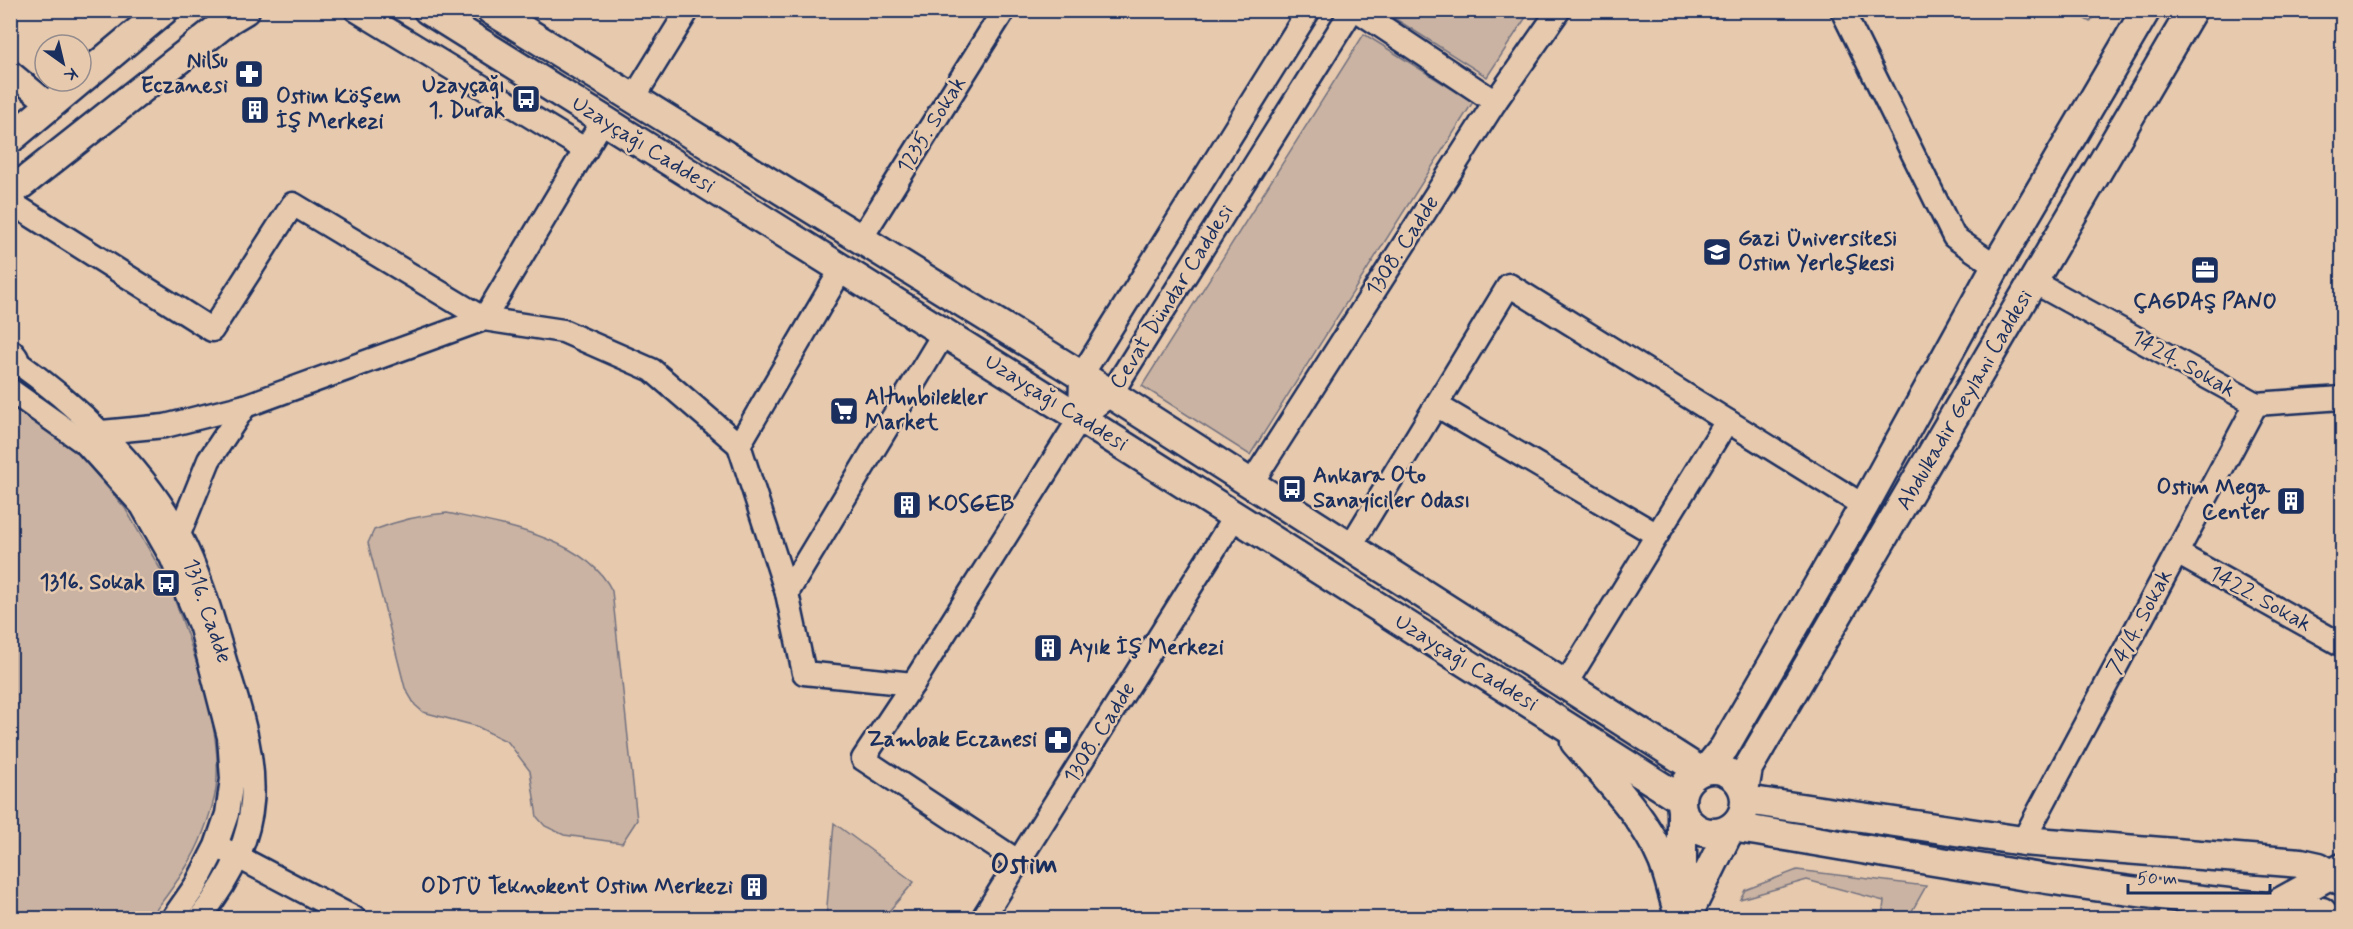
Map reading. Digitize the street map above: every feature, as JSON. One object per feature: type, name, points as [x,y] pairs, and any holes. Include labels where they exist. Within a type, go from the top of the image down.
[{"type":"main road","points":[[125,45],[149,10]]},
{"type":"main road","points":[[10,139],[164,10]]},
{"type":"main road","points":[[10,193],[230,18],[245,10]]},
{"type":"main road","name":"Uzayçağı Caddesi","points":[[428,10],[1554,718],[1681,805]]},
{"type":"main road","name":"Uzayçağı Caddesi","points":[[491,10],[1111,394],[1565,685],[1704,770]]},
{"type":"main road","name":"Abdulkadir Geylani Caddesi","points":[[1704,770],[1724,748],[1864,506],[1996,266],[2146,10]]},
{"type":"main road","name":"Abdulkadir Geylani Caddesi","points":[[1745,796],[1748,768],[2192,10]]},
{"type":"main road","points":[[1996,266],[2034,282]]},
{"type":"main road","points":[[1554,718],[1624,798],[1646,830],[1663,860],[1683,918]]},
{"type":"main road","points":[[1704,770],[1726,771],[1740,783],[1745,796],[1744,810],[1731,828],[1683,918],[1681,805],[1683,788],[1690,778],[1704,770]]},
{"type":"main road","points":[[1745,796],[2023,841],[2301,863],[2339,874]]},
{"type":"main road","points":[[1681,805],[1687,821],[1707,833],[1731,828],[2149,894],[2327,913]]},
{"type":"main road","points":[[2245,918],[2271,908],[2339,874]]},
{"type":"main road","points":[[2149,894],[2166,918]]},
{"type":"street","points":[[356,10],[586,150]]},
{"type":"street","points":[[633,99],[688,10]]},
{"type":"street","name":"1235. Sokak","points":[[860,240],[1004,10]]},
{"type":"street","name":"Cevat Dündar Caddesi","points":[[1080,418],[1081,376],[1309,10]]},
{"type":"street","points":[[1354,10],[1495,102]]},
{"type":"street","name":"Cevat Dündar Caddesi","points":[[1080,418],[1111,394],[1354,10]]},
{"type":"street","name":"1308. Cadde","points":[[1251,484],[1495,102],[1558,10]]},
{"type":"street","points":[[1842,10],[1954,237],[1996,266]]},
{"type":"street","points":[[13,72],[51,106]]},
{"type":"street","points":[[102,432],[165,426],[245,406],[484,319],[603,120]]},
{"type":"street","points":[[10,202],[212,330],[293,204],[484,319],[563,331],[652,370],[740,445],[787,593],[804,673],[913,684]]},
{"type":"street","points":[[740,445],[841,270]]},
{"type":"street","name":"1424. Sokak","points":[[2034,282],[2256,404],[2343,398]]},
{"type":"street","points":[[1350,547],[1509,285],[1864,506]]},
{"type":"street","points":[[787,593],[944,333]]},
{"type":"street","name":"1316. Cadde","points":[[12,357],[102,432],[158,502],[179,534],[211,611],[243,715],[251,754],[252,811],[239,856],[220,892],[200,918]]},
{"type":"street","name":"1316. Cadde","points":[[10,390],[86,444],[142,506],[171,557],[201,628],[229,737],[232,779],[227,814],[216,846],[196,885],[173,918]]},
{"type":"street","name":"74/4. Sokak","points":[[2023,841],[2256,404]]},
{"type":"street","points":[[1436,405],[1657,535]]},
{"type":"street","points":[[179,534],[209,460],[245,406]]},
{"type":"street","points":[[1019,862],[863,759],[913,684],[1080,418]]},
{"type":"street","points":[[1565,685],[1727,421]]},
{"type":"street","name":"1308. Cadde","points":[[983,918],[1235,516]]},
{"type":"street","name":"1422. Sokak","points":[[2177,553],[2343,645]]},
{"type":"street","points":[[216,846],[354,918]]},
{"type":"shaded area","points":[[1383,11],[1530,11],[1487,77]]},
{"type":"shaded area","points":[[2071,11],[2097,11],[2090,22]]},
{"type":"shaded area","points":[[1364,34],[1473,102],[1250,455],[1142,386]]},
{"type":"shaded area","points":[[11,404],[69,443],[125,508],[162,572],[157,575],[166,597],[173,595],[205,690],[215,741],[217,765],[214,800],[193,856],[150,918],[11,918]]},
{"type":"shaded area","points":[[447,513],[491,522],[540,536],[563,546],[583,558],[600,573],[612,591],[637,820],[622,843],[564,835],[545,826],[537,817],[530,771],[508,742],[476,726],[423,712],[415,705],[405,688],[368,543],[374,530],[383,526]]},
{"type":"shaded area","points":[[834,823],[914,882],[883,918],[826,918]]},
{"type":"shaded area","points":[[1797,870],[1926,886],[1908,918],[1882,918],[1884,901],[1807,880],[1740,899],[1745,890]]},
{"type":"place","name":"Nilsu Eczanesi","points":[[249,74]]},
{"type":"place","name":"Uzayçağı 1. Durak","points":[[526,99]]},
{"type":"place","name":"Ostim Köşem İş Merkezi","points":[[255,110]]},
{"type":"place","name":"Gazi Üniversitesi Ostim Yerleşkesi","points":[[1717,252]]},
{"type":"place","name":"ÇAGDAŞ PANO","points":[[2205,270]]},
{"type":"place","name":"Altunbilekler Market","points":[[844,411]]},
{"type":"place","name":"Ankara Oto Sanayiciler Odası","points":[[1292,489]]},
{"type":"place","name":"Ostim Mega Center","points":[[2291,501]]},
{"type":"place","name":"KOSGEB","points":[[907,505]]},
{"type":"place","name":"1316. Sokak","points":[[166,583]]},
{"type":"place","name":"Ayık İş Merkezi","points":[[1048,648]]},
{"type":"place","name":"Zambak Eczanesi","points":[[1058,740]]},
{"type":"place","name":"ODTÜ Teknokent Ostim Merkezi","points":[[754,887]]},
{"type":"district","name":"Ostim","points":[[1024,865]]}]
